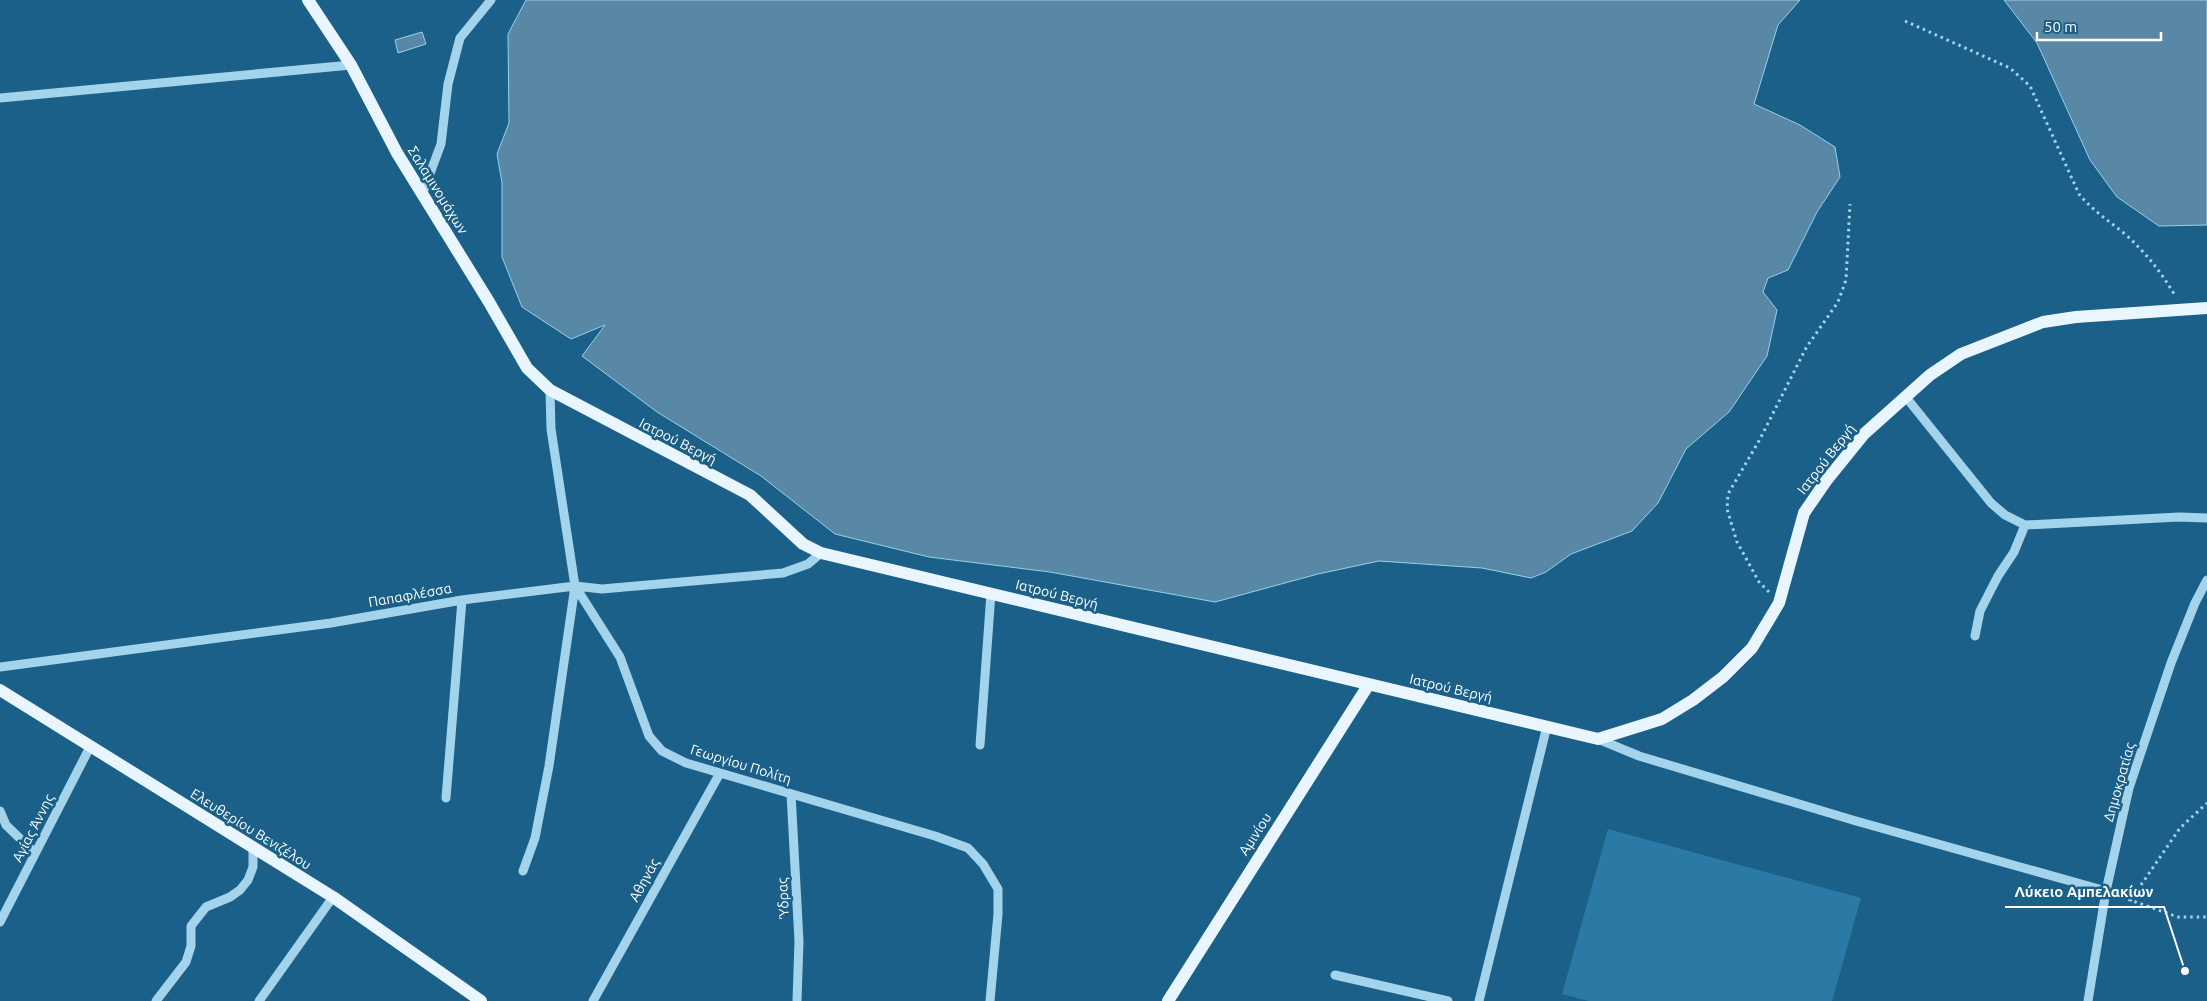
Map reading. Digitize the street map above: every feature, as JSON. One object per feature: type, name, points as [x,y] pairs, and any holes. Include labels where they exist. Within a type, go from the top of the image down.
[{"type":"main road","name":"Σαλαμινομάχων","points":[[308,0],[351,66],[397,153],[489,302],[527,368],[550,390]]},
{"type":"main road","name":"Ιατρού Βεργή","points":[[550,390],[750,495],[803,544],[821,553],[1598,739],[1662,720],[1693,700],[1723,677],[1752,648],[1779,603],[1804,513],[1826,481],[1864,434],[1930,375],[1961,354],[2043,322],[2076,317],[2184,308],[2207,308]]},
{"type":"main road","name":"Αμινίου","points":[[1168,1001],[1368,684]]},
{"type":"main road","name":"Ελευθερίου Βενιζέλου","points":[[0,690],[333,897],[481,1001]]},
{"type":"street","points":[[422,195],[441,144],[448,84],[460,38],[491,0]]},
{"type":"street","points":[[0,98],[351,66]]},
{"type":"street","name":"Γεωργίου Πολίτη","points":[[550,390],[551,429],[574,586],[620,657],[649,736],[662,751],[686,763],[935,836],[968,848],[983,864],[998,889],[998,914],[990,1001]]},
{"type":"street","points":[[1905,396],[1991,503],[2005,515],[2025,525],[2179,517],[2207,518]]},
{"type":"street","points":[[1975,636],[1980,611],[1998,576],[2014,552],[2025,525]]},
{"type":"street","name":"Παπαφλέσσα","points":[[0,667],[331,623],[462,600],[574,586],[602,589],[782,573],[808,564],[821,553]]},
{"type":"street","name":"Δημοκρατίας","points":[[2088,1001],[2106,891],[2129,788],[2172,663],[2195,603],[2207,580]]},
{"type":"street","points":[[523,872],[536,838],[574,586]]},
{"type":"street","points":[[980,745],[991,593]]},
{"type":"street","points":[[446,798],[462,600]]},
{"type":"street","points":[[1479,1001],[1547,726]]},
{"type":"street","points":[[1598,739],[1639,756],[1856,821],[2106,891]]},
{"type":"street","name":"Αγίας Άννης","points":[[0,922],[90,747]]},
{"type":"street","name":"Αθηνάς","points":[[593,1001],[720,772]]},
{"type":"street","name":"Ύδρας","points":[[791,794],[799,941],[797,1001]]},
{"type":"street","points":[[0,811],[6,825],[35,853]]},
{"type":"street","points":[[156,1001],[186,962],[191,946],[191,926],[206,907],[230,898],[248,880],[253,867],[252,848]]},
{"type":"street","points":[[259,1001],[333,897]]},
{"type":"street","points":[[1335,975],[1448,1001]]},
{"type":"path","points":[[1905,21],[2010,68],[2030,86],[2079,194],[2087,204],[2126,235],[2154,262],[2184,308]]},
{"type":"path","points":[[1779,603],[1759,582],[1737,542],[1727,510],[1728,494],[1760,439],[1806,348],[1838,302],[1846,280],[1850,204]]},
{"type":"path","points":[[2130,901],[2180,828],[2207,803]]},
{"type":"path","points":[[2106,891],[2178,917],[2207,917]]},
{"type":"shaded area","points":[[526,0],[1800,0],[1778,25],[1754,104],[1800,125],[1835,147],[1840,177],[1817,212],[1788,270],[1768,278],[1763,292],[1777,310],[1767,356],[1729,412],[1686,449],[1658,503],[1632,531],[1571,554],[1546,572],[1531,578],[1482,568],[1379,561],[1318,574],[1215,602],[1050,572],[929,557],[835,534],[761,476],[657,412],[582,356],[605,325],[571,339],[522,307],[502,257],[502,183],[497,154],[509,123],[508,34]]},
{"type":"shaded area","points":[[2004,0],[2207,0],[2207,225],[2159,226],[2117,197],[2090,160],[2037,43]]},
{"type":"shaded area","points":[[422,32],[426,44],[398,53],[395,40]]},
{"type":"shaded area","points":[[1608,829],[1861,898],[1832,1001],[1589,1001],[1562,994]]},
{"type":"place","name":"Λύκειο Αμπελακίων","points":[[2185,971]]}]
